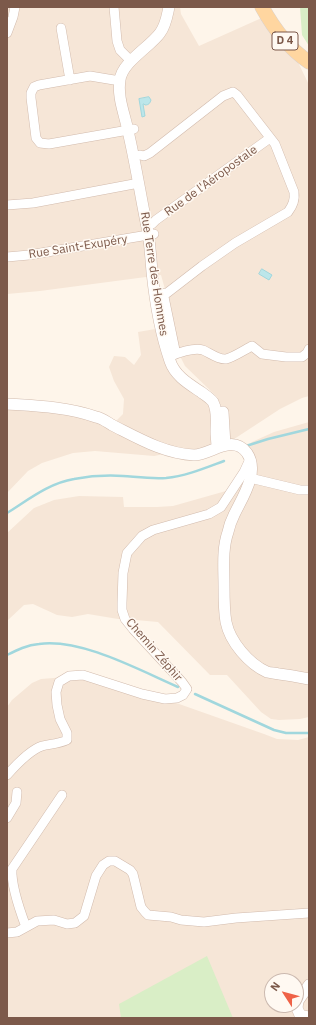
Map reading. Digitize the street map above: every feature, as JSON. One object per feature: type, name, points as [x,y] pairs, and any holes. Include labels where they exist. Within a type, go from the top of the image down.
[{"type":"main road","name":"D 4","points":[[262,7],[277,32],[290,46],[309,62]]},
{"type":"street","points":[[7,33],[15,7]]},
{"type":"street","points":[[114,7],[117,41],[120,50],[131,61]]},
{"type":"street","points":[[131,129],[49,144],[40,144],[36,138],[31,93],[34,87],[39,85],[90,76],[120,81],[122,73],[131,61],[160,33],[166,20],[169,7]]},
{"type":"street","points":[[62,28],[70,80]]},
{"type":"street","name":"Rue Terre des Hommes","points":[[120,81],[120,96],[140,155],[152,231],[161,328],[172,355],[170,362],[175,372],[182,379],[209,398],[213,403],[216,413],[216,433],[221,446]]},
{"type":"street","name":"Rue de l'Aéropostale","points":[[140,155],[144,156],[150,153],[223,96],[232,92],[237,94],[275,144],[295,198],[292,208],[288,212],[235,243],[167,293],[158,295]]},
{"type":"street","name":"Rue Terre des Hommes","points":[[131,129],[139,184],[152,231]]},
{"type":"street","name":"Rue de l'Aéropostale","points":[[152,231],[156,220],[270,138]]},
{"type":"street","points":[[7,205],[32,203],[139,184]]},
{"type":"street","name":"Rue Saint-Exupéry","points":[[7,257],[29,255],[152,231]]},
{"type":"street","points":[[172,355],[197,349],[215,357],[226,359],[252,346],[262,354],[286,357],[302,356],[308,353],[309,349]]},
{"type":"street","points":[[7,404],[57,407],[91,415],[98,417],[161,449],[175,452],[198,455],[221,446],[236,446],[243,449],[250,459],[251,472],[247,488],[234,515],[224,543],[226,623],[234,642],[244,656],[257,666],[268,672],[309,679]]},
{"type":"street","name":"Chemin Zéphir","points":[[7,775],[31,751],[40,746],[67,740],[68,733],[60,719],[56,692],[59,682],[69,676],[83,675],[142,694],[165,699],[177,698],[183,695],[186,689],[182,682],[125,619],[122,610],[122,603],[125,559],[127,553],[142,536],[153,530],[209,514],[221,506],[244,472],[250,459]]},
{"type":"street","points":[[250,478],[300,490],[309,490]]},
{"type":"street","points":[[7,818],[16,803],[17,792]]},
{"type":"street","points":[[26,927],[12,876],[12,869],[62,795]]},
{"type":"street","points":[[7,933],[17,932],[37,921],[54,920],[67,924],[75,923],[84,916],[96,876],[103,865],[109,861],[115,861],[130,870],[133,874],[141,907],[148,915],[204,922],[236,918],[309,913]]},
{"type":"street","points":[[309,985],[298,1001],[297,1008],[300,1015],[309,1017]]},
{"type":"shaded area","points":[[7,7],[180,7],[181,14],[199,46],[266,16],[297,60],[309,85],[309,396],[280,409],[225,445],[223,409],[217,397],[185,366],[181,358],[161,275],[7,294]]},
{"type":"shaded area","points":[[161,328],[170,362],[171,375],[174,379],[205,402],[216,413],[217,447],[154,456],[95,451],[73,453],[42,463],[28,471],[7,493],[7,404],[57,407],[112,425],[123,414],[124,399],[114,381],[109,367],[114,356],[125,357],[134,365],[141,355],[138,332]]},
{"type":"shaded area","points":[[309,422],[309,717],[300,719],[271,719],[261,712],[227,675],[210,675],[158,622],[118,619],[88,614],[72,617],[57,615],[33,604],[24,605],[7,621],[7,533],[34,508],[54,500],[79,496],[123,497],[124,507],[173,506],[233,489],[250,459],[243,449],[252,442],[274,432]]},
{"type":"shaded area","points":[[83,675],[165,699],[277,739],[298,740],[309,737],[309,1018],[7,1018],[7,707],[12,700],[32,683],[41,679]]},
{"type":"green space","points":[[300,7],[309,7],[309,46],[302,35]]},
{"type":"green space","points":[[207,956],[233,1018],[121,1018],[119,1004]]},
{"type":"water","points":[[149,97],[151,100],[149,104],[143,104],[145,116],[142,117],[139,99]]},
{"type":"water","points":[[262,269],[272,275],[269,280],[259,274]]},
{"type":"waterway","points":[[246,446],[309,429]]},
{"type":"waterway","points":[[7,513],[47,488],[65,481],[86,477],[105,476],[166,478],[188,474],[224,461]]},
{"type":"waterway","points":[[7,655],[22,648],[39,644],[55,643],[73,646],[91,650],[128,664],[178,687]]},
{"type":"waterway","points":[[195,694],[274,730],[286,733],[309,733]]}]
